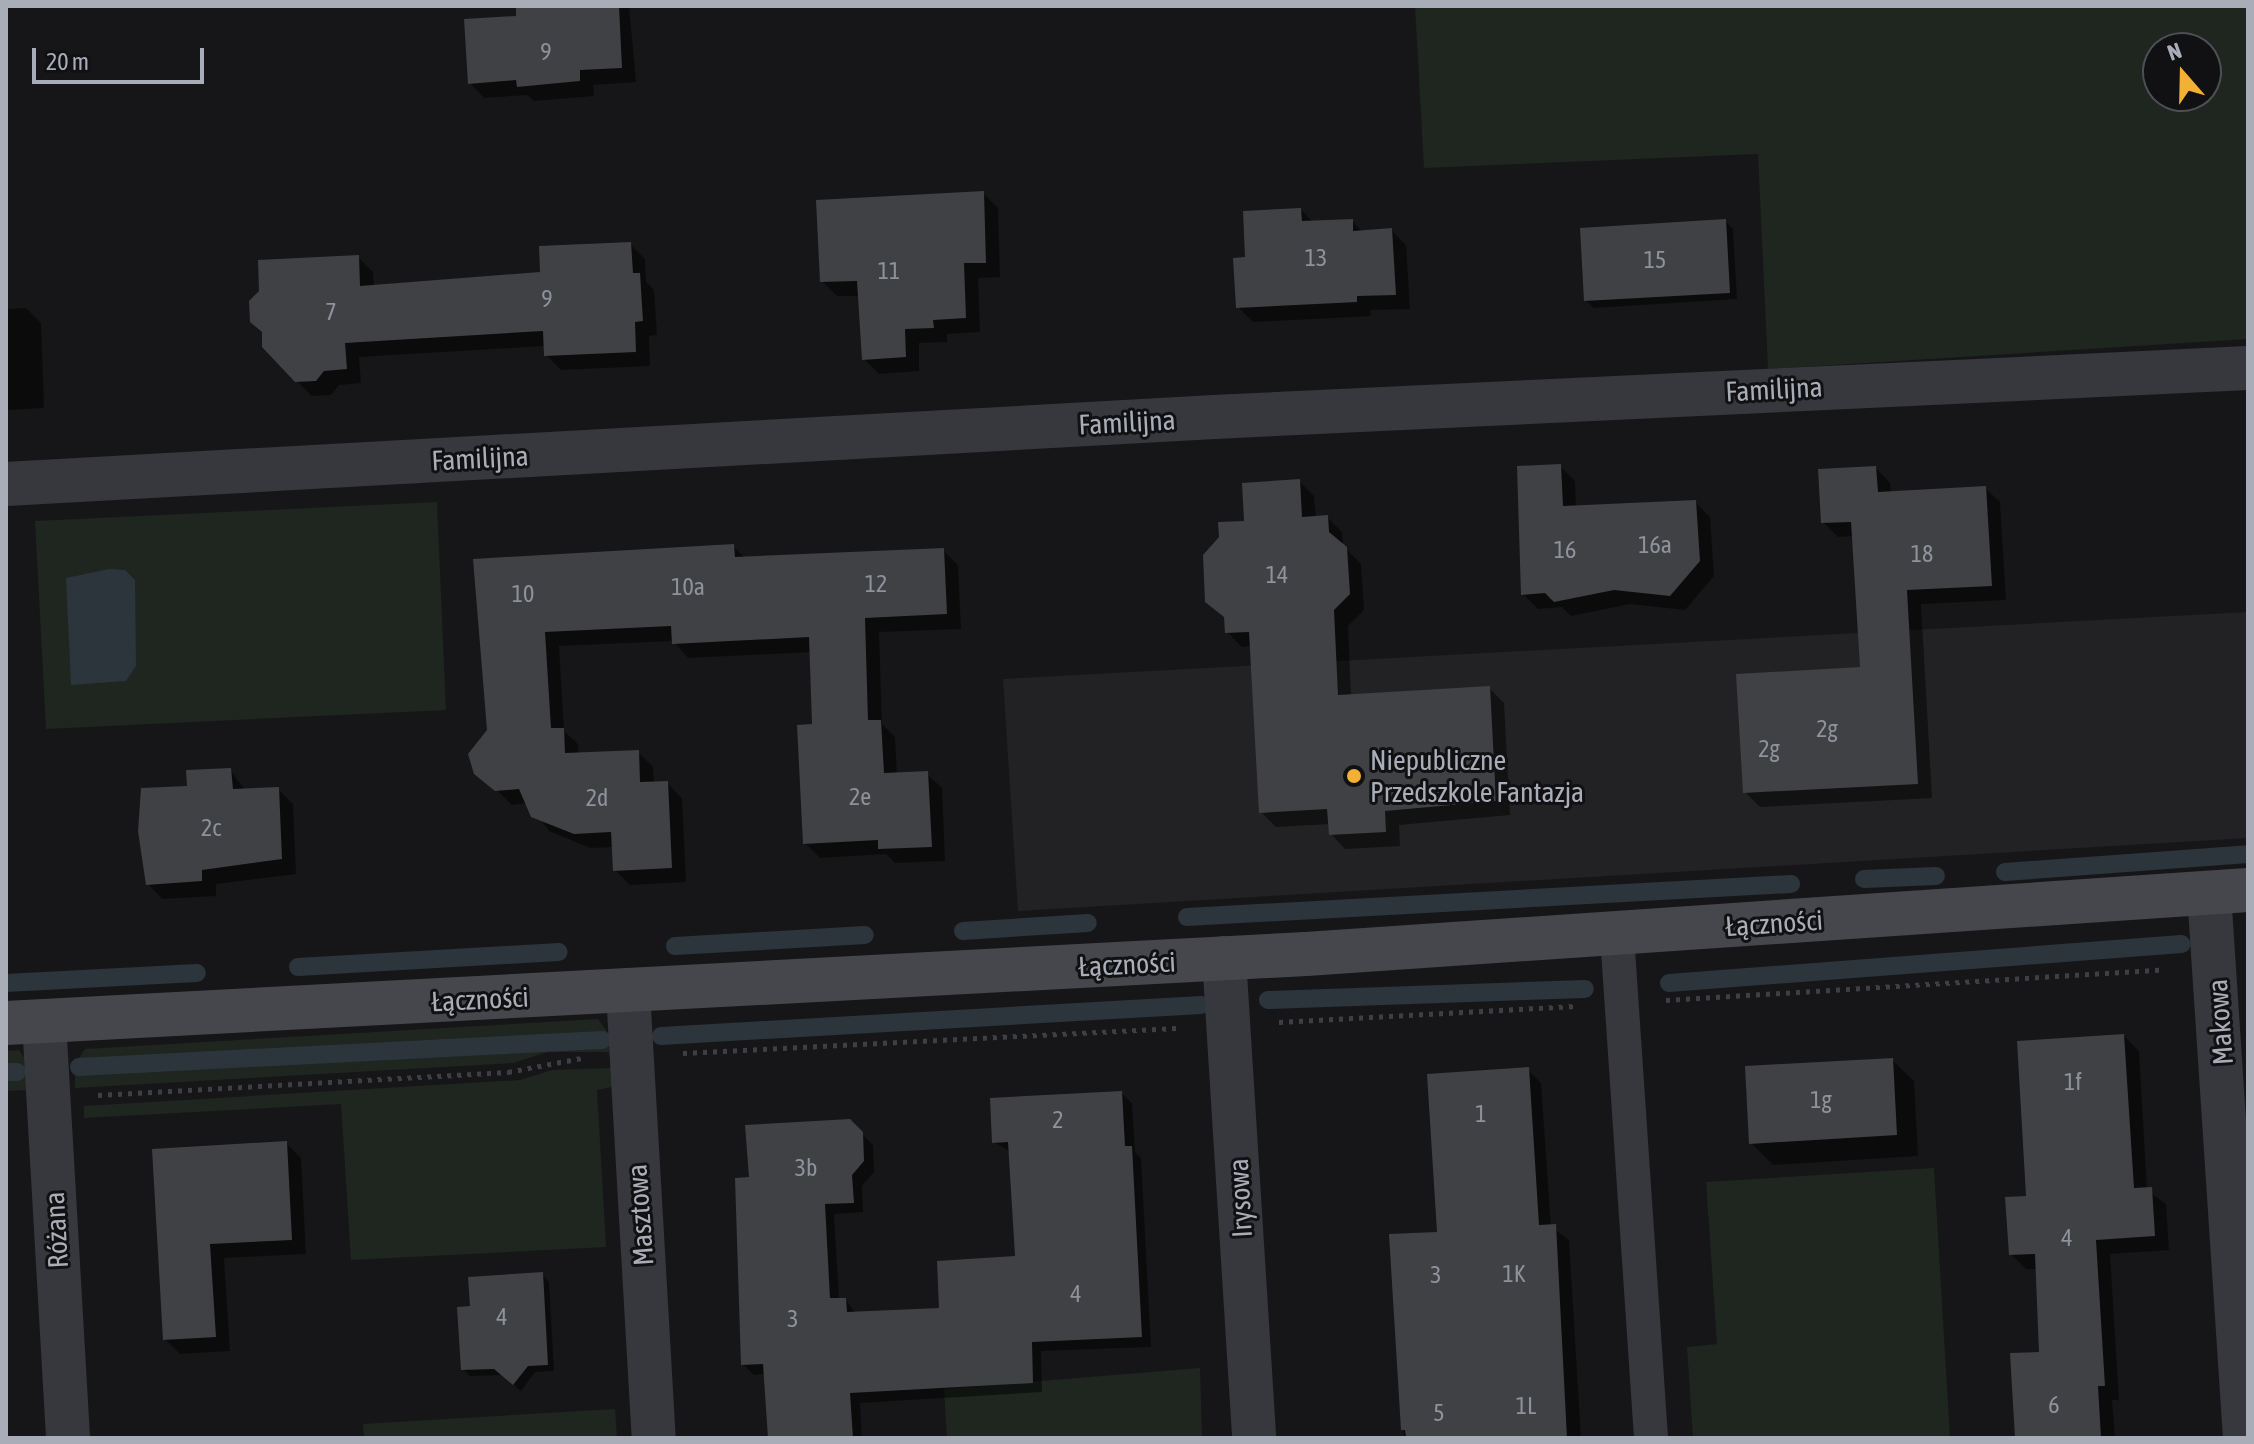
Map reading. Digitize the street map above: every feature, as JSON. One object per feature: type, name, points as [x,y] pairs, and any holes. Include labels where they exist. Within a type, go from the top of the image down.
[{"type":"street","name":"Familijna","points":[[6,484],[1214,417],[2248,368]]},
{"type":"street","name":"Łączności","points":[[25,1022],[628,992],[1617,935],[2228,892]]},
{"type":"street","name":"Makowa","points":[[2228,892],[2217,967],[2245,1438]]},
{"type":"street","name":"Irysowa","points":[[1224,958],[1231,1025],[1254,1438]]},
{"type":"street","name":"Masztowa","points":[[628,992],[654,1438]]},
{"type":"street","name":"Różana","points":[[25,1022],[48,1098],[68,1438]]},
{"type":"lane","points":[[1617,935],[1625,1003],[1651,1438]]},
{"type":"path","points":[[48,1098],[508,1072],[559,1060],[1625,1003],[2217,967]]},
{"type":"shaded area","points":[[1415,6],[2248,6],[2248,339],[1768,369],[1758,154],[1424,168]]},
{"type":"shaded area","points":[[437,502],[446,710],[46,729],[35,521]]},
{"type":"shaded area","points":[[109,569],[125,570],[135,580],[136,666],[126,681],[71,685],[66,578]]},
{"type":"shaded area","points":[[2248,612],[2248,838],[1018,911],[1003,679]]},
{"type":"shaded area","points":[[598,1019],[608,1033],[609,1052],[548,1052],[513,1063],[75,1088],[75,1064],[85,1049]]},
{"type":"shaded area","points":[[19,1050],[27,1062],[29,1090],[6,1091],[6,1051]]},
{"type":"shaded area","points":[[611,1068],[612,1087],[597,1090],[606,1247],[351,1260],[341,1104],[84,1118],[84,1106],[520,1080],[552,1070]]},
{"type":"shaded area","points":[[1934,1168],[1950,1438],[1693,1438],[1687,1347],[1717,1344],[1706,1182]]},
{"type":"shaded area","points":[[1200,1368],[1202,1438],[947,1438],[944,1389]]},
{"type":"shaded area","points":[[615,1409],[617,1438],[364,1438],[363,1424]]},
{"type":"building","points":[[516,6],[619,6],[622,68],[580,70],[580,81],[517,87],[516,80],[468,84],[464,19],[516,16]]},
{"type":"building","points":[[984,191],[986,263],[964,263],[966,318],[933,320],[934,328],[905,329],[906,357],[862,360],[857,281],[820,282],[816,200]]},
{"type":"building","points":[[1301,208],[1302,221],[1353,219],[1353,231],[1392,228],[1396,295],[1357,296],[1357,302],[1236,308],[1233,258],[1245,257],[1243,211]]},
{"type":"building","points":[[1726,219],[1730,293],[1584,301],[1580,228]]},
{"type":"building","points":[[631,242],[633,273],[640,273],[643,321],[635,322],[636,352],[544,356],[543,331],[345,343],[347,369],[324,371],[316,381],[295,382],[262,347],[262,332],[250,322],[249,301],[259,291],[258,260],[359,255],[360,286],[540,272],[539,246]]},
{"type":"building","points":[[1561,464],[1563,506],[1696,500],[1700,561],[1670,596],[1614,590],[1554,602],[1545,593],[1521,595],[1517,466]]},
{"type":"building","points":[[1876,466],[1878,492],[1986,486],[1992,586],[1907,590],[1918,784],[1743,793],[1736,674],[1860,667],[1851,522],[1821,523],[1818,469]]},
{"type":"building","points":[[1300,479],[1302,517],[1328,515],[1329,532],[1347,547],[1350,594],[1334,610],[1338,695],[1490,686],[1496,801],[1385,811],[1386,832],[1329,835],[1327,809],[1259,813],[1249,632],[1225,633],[1224,617],[1205,602],[1203,555],[1219,537],[1218,522],[1244,521],[1242,483]]},
{"type":"building","points":[[734,544],[735,557],[944,548],[947,614],[865,618],[868,720],[881,720],[884,773],[928,771],[932,847],[878,849],[878,840],[803,844],[797,725],[812,724],[809,637],[672,644],[671,626],[545,632],[551,728],[564,728],[565,753],[639,750],[640,782],[668,781],[672,868],[613,871],[611,832],[574,834],[531,817],[519,789],[495,791],[474,774],[468,754],[487,730],[473,559]]},
{"type":"building","points":[[231,768],[233,789],[279,787],[282,859],[202,870],[202,881],[146,885],[138,831],[141,788],[187,786],[186,770]]},
{"type":"building","points":[[2124,1034],[2134,1188],[2152,1187],[2155,1236],[2096,1240],[2105,1386],[2098,1386],[2101,1438],[2015,1438],[2010,1353],[2039,1352],[2035,1254],[2009,1255],[2005,1197],[2026,1196],[2017,1041]]},
{"type":"building","points":[[1893,1058],[1897,1135],[1749,1144],[1745,1066]]},
{"type":"building","points":[[1529,1067],[1539,1225],[1556,1224],[1567,1438],[1406,1438],[1405,1430],[1401,1430],[1389,1234],[1437,1232],[1427,1074]]},
{"type":"building","points":[[1122,1091],[1125,1146],[1132,1146],[1142,1337],[1032,1342],[1033,1383],[850,1393],[853,1438],[768,1438],[763,1364],[741,1365],[735,1178],[749,1177],[745,1125],[850,1119],[863,1132],[864,1161],[852,1175],[854,1203],[825,1204],[830,1298],[846,1298],[847,1312],[939,1308],[937,1261],[1015,1256],[1008,1142],[992,1143],[990,1098]]},
{"type":"building","points":[[287,1141],[292,1240],[210,1244],[216,1337],[163,1340],[152,1149]]},
{"type":"building","points":[[543,1272],[548,1365],[528,1366],[513,1385],[494,1369],[461,1370],[457,1307],[470,1306],[468,1277]]},
{"type":"waterway","points":[[2005,872],[2248,854]]},
{"type":"waterway","points":[[1864,879],[1936,876]]},
{"type":"waterway","points":[[1187,917],[1791,884]]},
{"type":"waterway","points":[[963,931],[1088,923]]},
{"type":"waterway","points":[[675,946],[865,935]]},
{"type":"waterway","points":[[1669,983],[2182,944]]},
{"type":"waterway","points":[[298,967],[559,952]]},
{"type":"waterway","points":[[6,983],[197,973]]},
{"type":"waterway","points":[[1268,1000],[1585,989]]},
{"type":"waterway","points":[[661,1036],[1201,1005]]},
{"type":"waterway","points":[[79,1067],[602,1040]]},
{"type":"waterway","points":[[6,1072],[17,1072]]},
{"type":"place","name":"Niepubliczne Przedszkole Fantazja","points":[[1354,776]]}]
